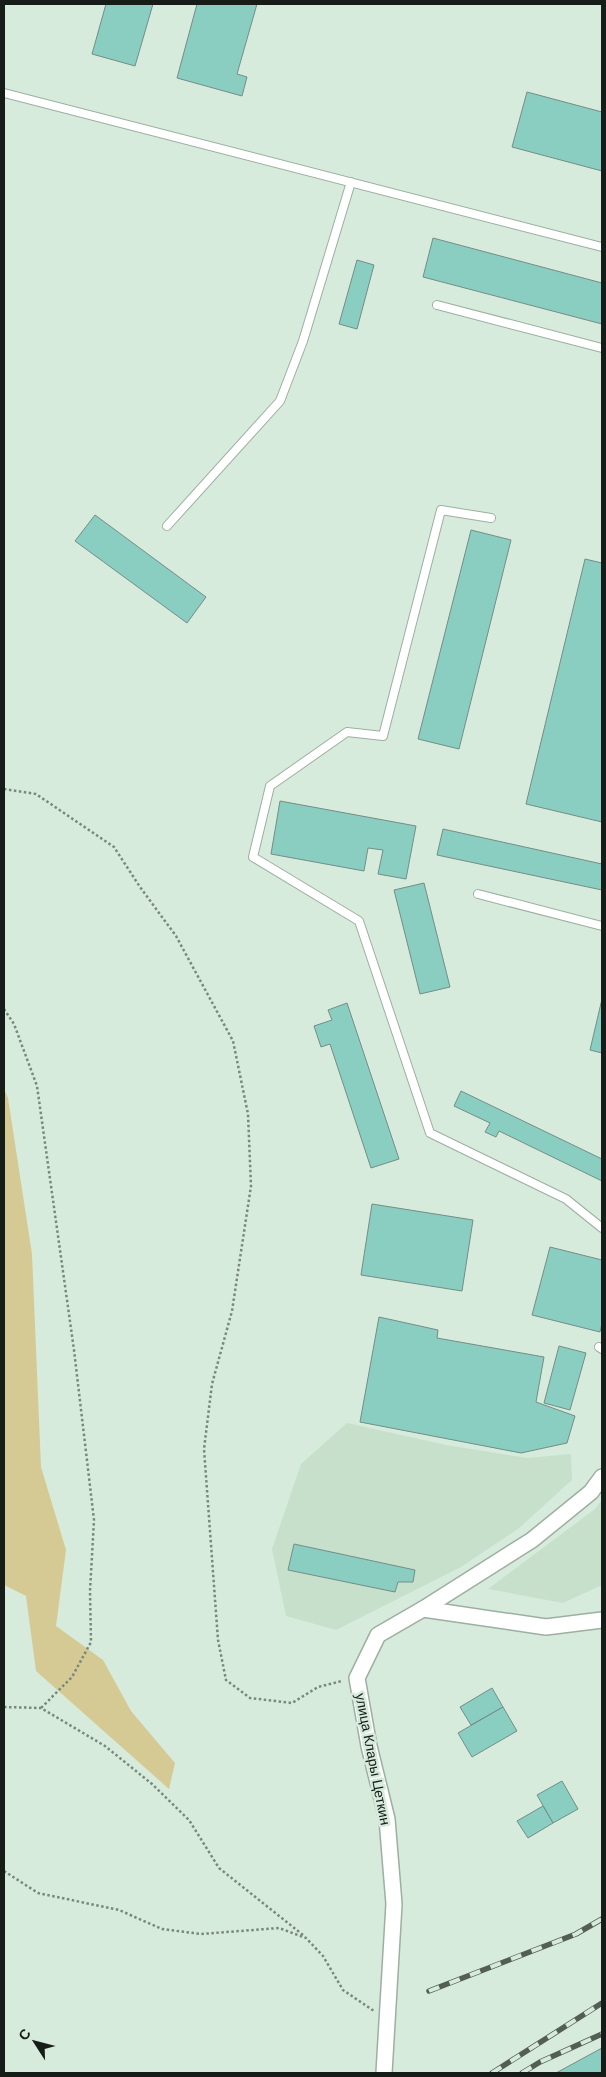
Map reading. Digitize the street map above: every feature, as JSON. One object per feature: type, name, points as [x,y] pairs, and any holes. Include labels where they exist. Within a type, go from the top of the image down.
[{"type":"street","name":"улица Клары Цеткин","points":[[384,2073],[394,1904],[388,1828],[369,1746],[357,1678],[378,1634],[423,1609],[532,1540],[591,1492],[602,1477]]},
{"type":"street","points":[[423,1609],[546,1626],[602,1620]]},
{"type":"lane","points":[[4,93],[602,247]]},
{"type":"lane","points":[[167,526],[280,401],[303,341],[351,182]]},
{"type":"lane","points":[[437,305],[602,348]]},
{"type":"lane","points":[[491,518],[441,510],[383,736],[347,732],[270,786],[253,857],[359,921],[430,1132],[566,1199],[602,1228]]},
{"type":"lane","points":[[478,894],[602,926]]},
{"type":"path","points":[[4,790],[36,794],[114,847],[140,887],[176,936],[233,1041],[248,1114],[251,1186],[232,1311],[212,1384],[204,1449],[218,1640],[226,1680],[250,1698],[292,1703],[318,1687],[357,1678]]},
{"type":"path","points":[[4,1009],[14,1024],[37,1086],[74,1350],[94,1520],[90,1591],[91,1642],[72,1677],[41,1708]]},
{"type":"path","points":[[4,1707],[41,1708],[105,1746],[152,1784],[189,1820],[219,1868],[306,1938],[323,1956],[342,1990],[388,2020]]},
{"type":"path","points":[[4,1871],[38,1893],[119,1910],[162,1929],[201,1934],[279,1928],[306,1938]]},
{"type":"shaded area","points":[[4,1089],[8,1098],[32,1254],[41,1467],[66,1550],[56,1626],[103,1660],[131,1711],[175,1763],[169,1789],[36,1671],[26,1596],[4,1585]]},
{"type":"shaded area","points":[[347,1423],[446,1445],[527,1458],[571,1454],[572,1480],[518,1529],[461,1567],[336,1630],[286,1616],[272,1549],[301,1464]]},
{"type":"shaded area","points":[[602,1500],[602,1585],[563,1603],[488,1589],[595,1509]]},
{"type":"building","points":[[106,4],[153,4],[135,66],[92,54]]},
{"type":"building","points":[[197,4],[257,4],[237,74],[247,77],[242,96],[177,78]]},
{"type":"building","points":[[527,92],[602,112],[602,171],[512,147]]},
{"type":"building","points":[[433,238],[602,283],[602,324],[423,277]]},
{"type":"building","points":[[357,260],[374,265],[357,329],[339,324]]},
{"type":"building","points":[[95,515],[206,597],[187,623],[75,541]]},
{"type":"building","points":[[471,530],[511,540],[459,749],[418,739]]},
{"type":"building","points":[[585,559],[602,563],[602,822],[526,804]]},
{"type":"building","points":[[280,801],[416,826],[406,879],[378,874],[383,850],[368,848],[364,871],[271,854]]},
{"type":"building","points":[[443,829],[602,864],[602,890],[437,855]]},
{"type":"building","points":[[424,883],[450,987],[420,994],[394,890]]},
{"type":"building","points":[[602,999],[602,1053],[590,1050]]},
{"type":"building","points":[[347,1003],[399,1159],[371,1168],[330,1044],[321,1047],[314,1026],[332,1020],[328,1010]]},
{"type":"building","points":[[461,1091],[602,1159],[602,1181],[499,1131],[496,1137],[485,1132],[490,1123],[454,1106]]},
{"type":"building","points":[[372,1204],[473,1220],[462,1291],[361,1275]]},
{"type":"building","points":[[550,1247],[602,1260],[602,1323],[600,1332],[532,1315]]},
{"type":"building","points":[[379,1317],[438,1330],[437,1338],[544,1357],[536,1402],[575,1416],[567,1443],[521,1453],[360,1422]]},
{"type":"building","points":[[559,1346],[586,1353],[570,1410],[544,1403]]},
{"type":"building","points":[[294,1544],[415,1570],[413,1582],[398,1582],[395,1592],[288,1570]]},
{"type":"building","points":[[492,1688],[503,1707],[471,1725],[460,1707]]},
{"type":"building","points":[[503,1707],[517,1731],[472,1757],[458,1733]]},
{"type":"building","points":[[562,1781],[578,1809],[553,1823],[537,1795]]},
{"type":"building","points":[[543,1806],[553,1823],[528,1838],[517,1821]]},
{"type":"building","points":[[602,2048],[602,2073],[556,2073],[578,2061]]},
{"type":"railway","points":[[429,1991],[576,1934],[602,1919]]},
{"type":"railway","points":[[492,2073],[602,2003]]},
{"type":"railway","points":[[522,2073],[540,2062],[602,2034]]}]
